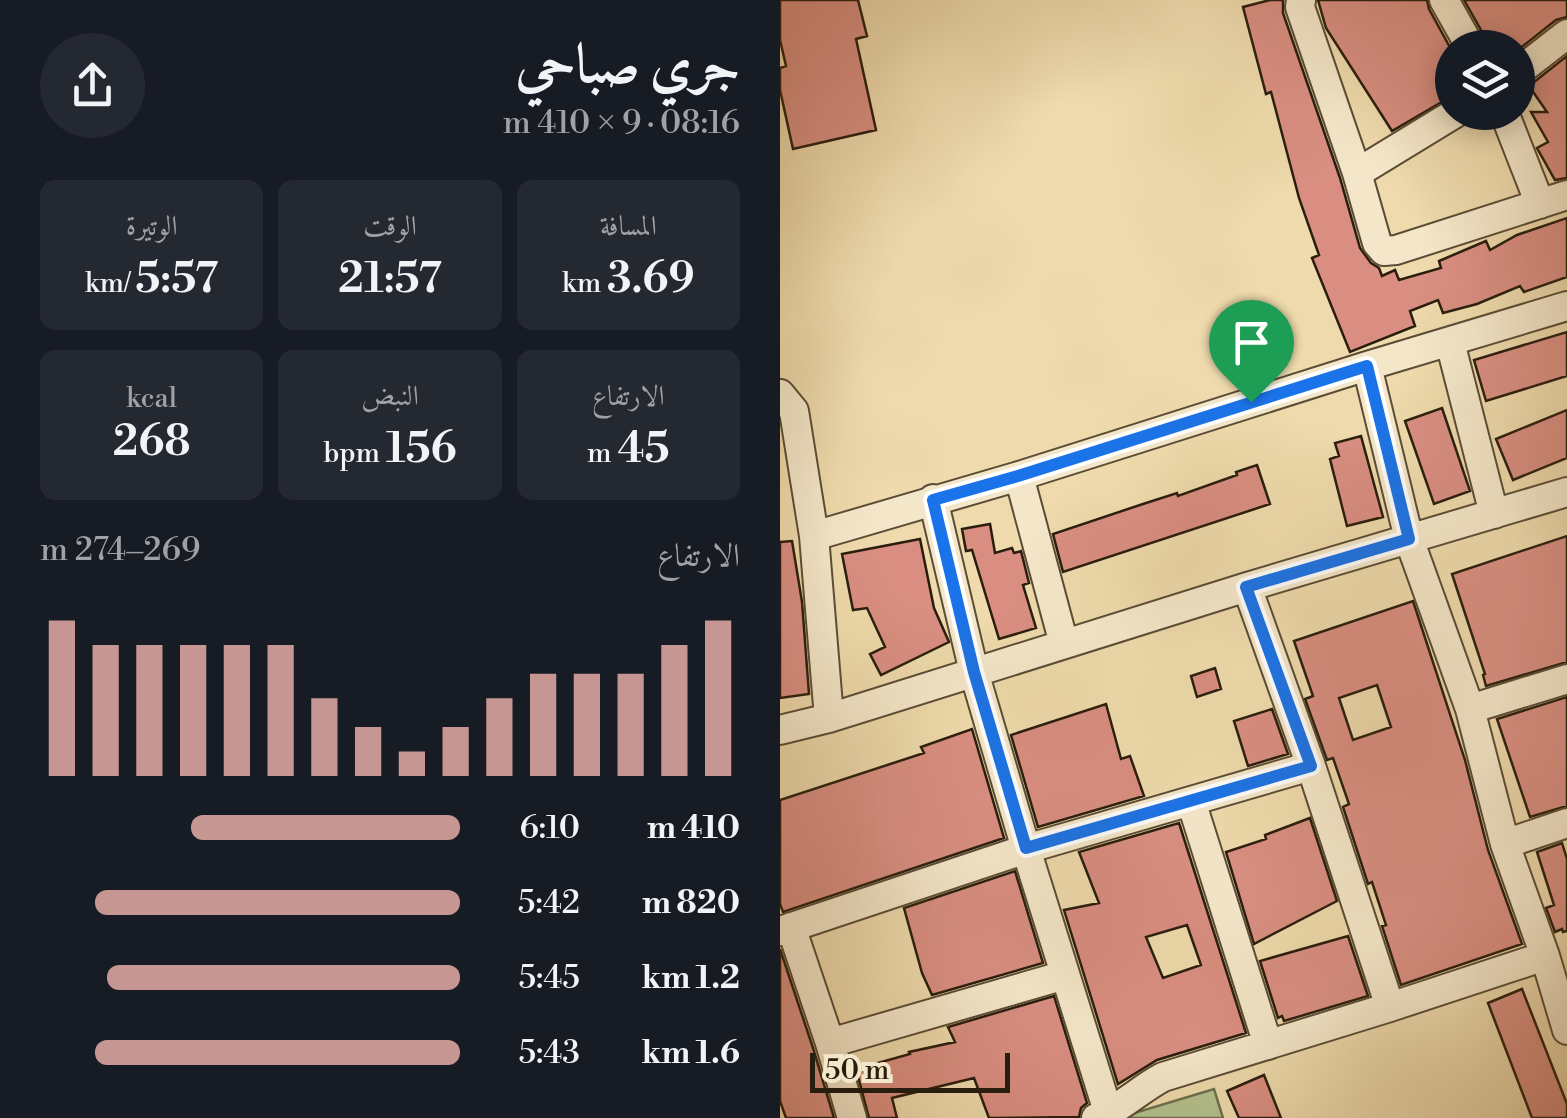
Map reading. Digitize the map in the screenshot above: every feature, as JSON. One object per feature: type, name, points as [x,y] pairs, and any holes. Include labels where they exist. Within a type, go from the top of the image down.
[{"type":"street","points":[[1301,0],[1300,7],[1357,174],[1376,243],[1384,250],[1396,250],[1567,195]]},
{"type":"street","points":[[1444,0],[1462,30]]},
{"type":"street","points":[[1535,59],[1567,34]]},
{"type":"street","points":[[1357,174],[1435,125]]},
{"type":"street","points":[[1511,130],[1540,204]]},
{"type":"street","points":[[814,536],[1567,306]]},
{"type":"street","points":[[1450,342],[1494,514]]},
{"type":"street","points":[[1367,366],[1409,539],[1470,708],[1505,844],[1545,956],[1561,987],[1567,1030]]},
{"type":"street","points":[[780,394],[794,412],[814,536],[830,718]]},
{"type":"street","points":[[1018,476],[1064,644]]},
{"type":"street","points":[[780,730],[1567,492]]},
{"type":"street","points":[[933,500],[974,672],[1105,1116],[1163,1077],[1545,956]]},
{"type":"street","points":[[1246,587],[1311,766],[1390,1007]]},
{"type":"street","points":[[1470,708],[1567,679]]},
{"type":"street","points":[[852,1118],[830,1044],[785,929],[1026,848],[1311,766]]},
{"type":"street","points":[[1191,801],[1268,1045]]},
{"type":"street","points":[[1505,844],[1567,823]]},
{"type":"street","points":[[830,1044],[1066,975]]},
{"type":"green space","points":[[1214,1089],[1223,1118],[1118,1118]]},
{"type":"building","points":[[780,0],[858,0],[867,36],[856,39],[876,130],[793,149],[780,90],[780,68],[786,66],[780,40]]},
{"type":"building","points":[[1283,0],[1283,13],[1360,248],[1382,276],[1395,270],[1399,280],[1441,268],[1439,261],[1486,241],[1490,250],[1517,235],[1567,218],[1567,277],[1524,292],[1520,286],[1443,313],[1438,300],[1410,311],[1415,326],[1350,352],[1312,258],[1319,255],[1299,198],[1271,92],[1266,94],[1243,7]]},
{"type":"building","points":[[1318,0],[1427,0],[1440,30],[1435,30],[1435,106],[1392,131],[1326,28]]},
{"type":"building","points":[[1464,0],[1567,0],[1567,17],[1556,20],[1535,37],[1535,30],[1481,30]]},
{"type":"building","points":[[1567,56],[1567,178],[1555,180],[1537,148],[1548,142],[1535,119],[1535,112],[1547,112],[1535,95],[1535,81]]},
{"type":"building","points":[[1567,332],[1567,376],[1486,401],[1474,360]]},
{"type":"building","points":[[1442,408],[1470,491],[1434,504],[1405,421]]},
{"type":"building","points":[[1567,410],[1567,458],[1513,480],[1496,439]]},
{"type":"building","points":[[1361,436],[1383,517],[1347,526],[1330,459],[1339,456],[1335,443]]},
{"type":"building","points":[[1257,465],[1270,504],[1063,572],[1053,534],[1177,493],[1178,496]]},
{"type":"building","points":[[990,524],[995,553],[1012,548],[1014,553],[1021,551],[1029,583],[1023,585],[1036,628],[999,639],[972,550],[966,551],[962,529]]},
{"type":"building","points":[[1567,536],[1567,662],[1486,686],[1452,574]]},
{"type":"building","points":[[920,539],[934,608],[949,642],[881,675],[870,654],[885,647],[867,608],[853,610],[842,554]]},
{"type":"building","points":[[792,541],[802,602],[809,694],[780,698],[780,542]]},
{"type":"building","points":[[1413,601],[1465,760],[1488,850],[1522,944],[1401,985],[1372,882],[1368,884],[1343,807],[1349,804],[1333,758],[1327,760],[1305,699],[1313,696],[1294,641]],"holes":[[[1377,685],[1391,727],[1353,740],[1339,698]]]},
{"type":"building","points":[[1215,668],[1221,689],[1197,697],[1191,676]]},
{"type":"building","points":[[1567,697],[1567,806],[1530,817],[1497,719]]},
{"type":"building","points":[[1106,704],[1121,759],[1130,756],[1144,796],[1038,827],[1011,735]]},
{"type":"building","points":[[1272,709],[1288,754],[1248,766],[1234,721]]},
{"type":"building","points":[[972,729],[1004,838],[783,912],[780,800],[924,753],[921,747]]},
{"type":"building","points":[[1310,818],[1337,901],[1254,944],[1226,852]]},
{"type":"building","points":[[1179,823],[1246,1033],[1157,1060],[1118,1084],[1064,910],[1099,903],[1079,852]],"holes":[[[1187,925],[1201,965],[1163,978],[1146,937]]]},
{"type":"building","points":[[1562,843],[1567,859],[1567,931],[1555,932],[1546,908],[1554,905],[1537,852]]},
{"type":"building","points":[[1015,871],[1043,963],[932,995],[904,908]]},
{"type":"building","points":[[1348,936],[1368,996],[1284,1021],[1282,1016],[1278,1018],[1260,961]]},
{"type":"building","points":[[780,949],[834,1118],[786,1118],[780,1101]]},
{"type":"building","points":[[1522,989],[1567,1104],[1567,1118],[1532,1118],[1488,1003]]},
{"type":"building","points":[[1054,996],[1087,1103],[1079,1117],[989,1118],[974,1078],[892,1098],[897,1118],[869,1118],[856,1069],[955,1042],[948,1027]]},
{"type":"building","points":[[1264,1075],[1281,1118],[1239,1118],[1227,1091]]},
{"type":"route","points":[[1367,366],[1409,539],[1246,587],[1311,766],[1026,848],[974,672],[933,500],[1251,402],[1367,366]]}]
